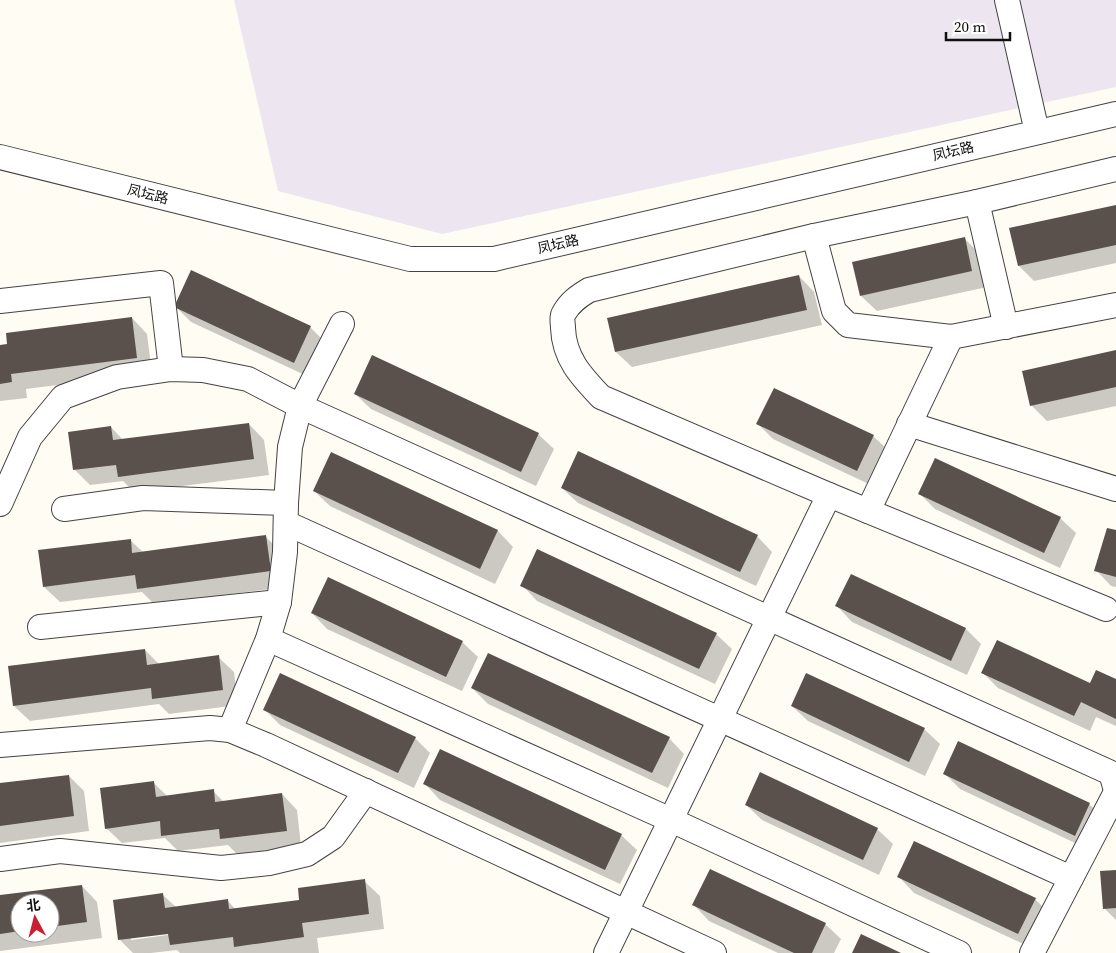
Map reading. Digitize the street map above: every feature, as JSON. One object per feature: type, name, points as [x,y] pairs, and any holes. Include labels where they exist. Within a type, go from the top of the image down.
[{"type":"street","points":[[1007,0],[1037,132]]},
{"type":"street","name":"凤坛路","points":[[0,157],[410,259],[494,259],[1116,114]]},
{"type":"street","points":[[1106,609],[829,495],[601,397],[579,374],[569,356],[563,334],[562,314],[572,300],[589,290],[814,236],[977,202],[1116,169]]},
{"type":"street","points":[[977,202],[1006,327]]},
{"type":"street","points":[[814,236],[834,311],[848,325],[951,337],[1116,305]]},
{"type":"street","points":[[0,301],[160,283],[170,369]]},
{"type":"street","points":[[230,730],[268,639],[279,602],[285,552],[290,448],[300,406],[342,324]]},
{"type":"street","points":[[868,511],[951,337]]},
{"type":"street","points":[[0,504],[30,437],[63,397],[117,377],[170,369],[203,370],[248,378],[300,406],[1111,773],[1116,791],[1032,953]]},
{"type":"street","points":[[909,424],[1116,489]]},
{"type":"street","points":[[606,953],[829,495]]},
{"type":"street","points":[[64,509],[143,498],[286,513],[720,718],[1071,878]]},
{"type":"street","points":[[40,627],[279,602]]},
{"type":"street","points":[[268,639],[671,820],[959,953]]},
{"type":"street","points":[[0,745],[210,728],[230,730],[714,953]]},
{"type":"street","points":[[0,859],[60,851],[221,868],[269,863],[307,854],[333,837],[366,792]]},
{"type":"shaded area","points":[[234,0],[1116,0],[1116,87],[442,234],[278,191]]},
{"type":"building","points":[[1116,205],[1116,245],[1018,266],[1009,228]]},
{"type":"building","points":[[965,237],[972,271],[860,296],[852,262]]},
{"type":"building","points":[[191,270],[311,326],[294,363],[174,307]]},
{"type":"building","points":[[799,275],[807,310],[615,352],[607,318]]},
{"type":"building","points":[[132,317],[137,358],[11,374],[12,382],[0,384],[0,345],[7,344],[6,333]]},
{"type":"building","points":[[1116,350],[1116,387],[1030,406],[1022,371]]},
{"type":"building","points":[[372,355],[539,433],[521,472],[354,394]]},
{"type":"building","points":[[774,388],[874,435],[857,471],[756,424]]},
{"type":"building","points":[[249,423],[254,459],[118,477],[116,465],[73,470],[68,432],[111,426],[113,440]]},
{"type":"building","points":[[578,451],[758,535],[740,572],[561,488]]},
{"type":"building","points":[[331,452],[498,530],[480,569],[313,491]]},
{"type":"building","points":[[935,458],[1061,517],[1044,553],[918,494]]},
{"type":"building","points":[[1107,528],[1116,530],[1116,577],[1094,571]]},
{"type":"building","points":[[266,535],[271,571],[137,589],[135,575],[43,587],[38,550],[131,539],[132,553]]},
{"type":"building","points":[[537,549],[717,633],[699,669],[520,586]]},
{"type":"building","points":[[851,574],[966,628],[951,661],[835,606]]},
{"type":"building","points":[[328,577],[463,641],[446,677],[311,613]]},
{"type":"building","points":[[997,640],[1090,683],[1096,670],[1116,679],[1116,719],[1081,702],[1074,716],[981,673]]},
{"type":"building","points":[[145,649],[147,665],[219,655],[223,690],[152,699],[151,688],[13,706],[8,666]]},
{"type":"building","points":[[488,653],[670,737],[652,773],[471,688]]},
{"type":"building","points":[[280,673],[416,737],[398,773],[263,710]]},
{"type":"building","points":[[806,673],[925,728],[909,762],[791,706]]},
{"type":"building","points":[[958,741],[1090,803],[1075,836],[943,774]]},
{"type":"building","points":[[440,749],[622,834],[605,870],[423,784]]},
{"type":"building","points":[[760,772],[878,828],[863,860],[745,805]]},
{"type":"building","points":[[69,775],[74,816],[0,826],[0,783]]},
{"type":"building","points":[[154,781],[156,797],[214,789],[215,802],[282,793],[287,831],[220,839],[219,829],[161,836],[160,821],[105,829],[100,788]]},
{"type":"building","points":[[914,841],[1036,898],[1018,934],[897,877]]},
{"type":"building","points":[[710,869],[826,923],[812,953],[794,953],[692,905]]},
{"type":"building","points":[[1116,870],[1116,908],[1103,909],[1100,871]]},
{"type":"building","points":[[365,879],[369,914],[302,923],[304,937],[234,947],[233,937],[170,945],[168,934],[118,940],[113,900],[163,893],[165,908],[228,899],[229,909],[299,900],[298,888]]},
{"type":"building","points":[[82,885],[87,922],[60,926],[60,893],[16,893]]},
{"type":"building","points":[[10,894],[10,932],[0,934],[0,895]]},
{"type":"building","points":[[861,934],[901,953],[852,953]]}]
